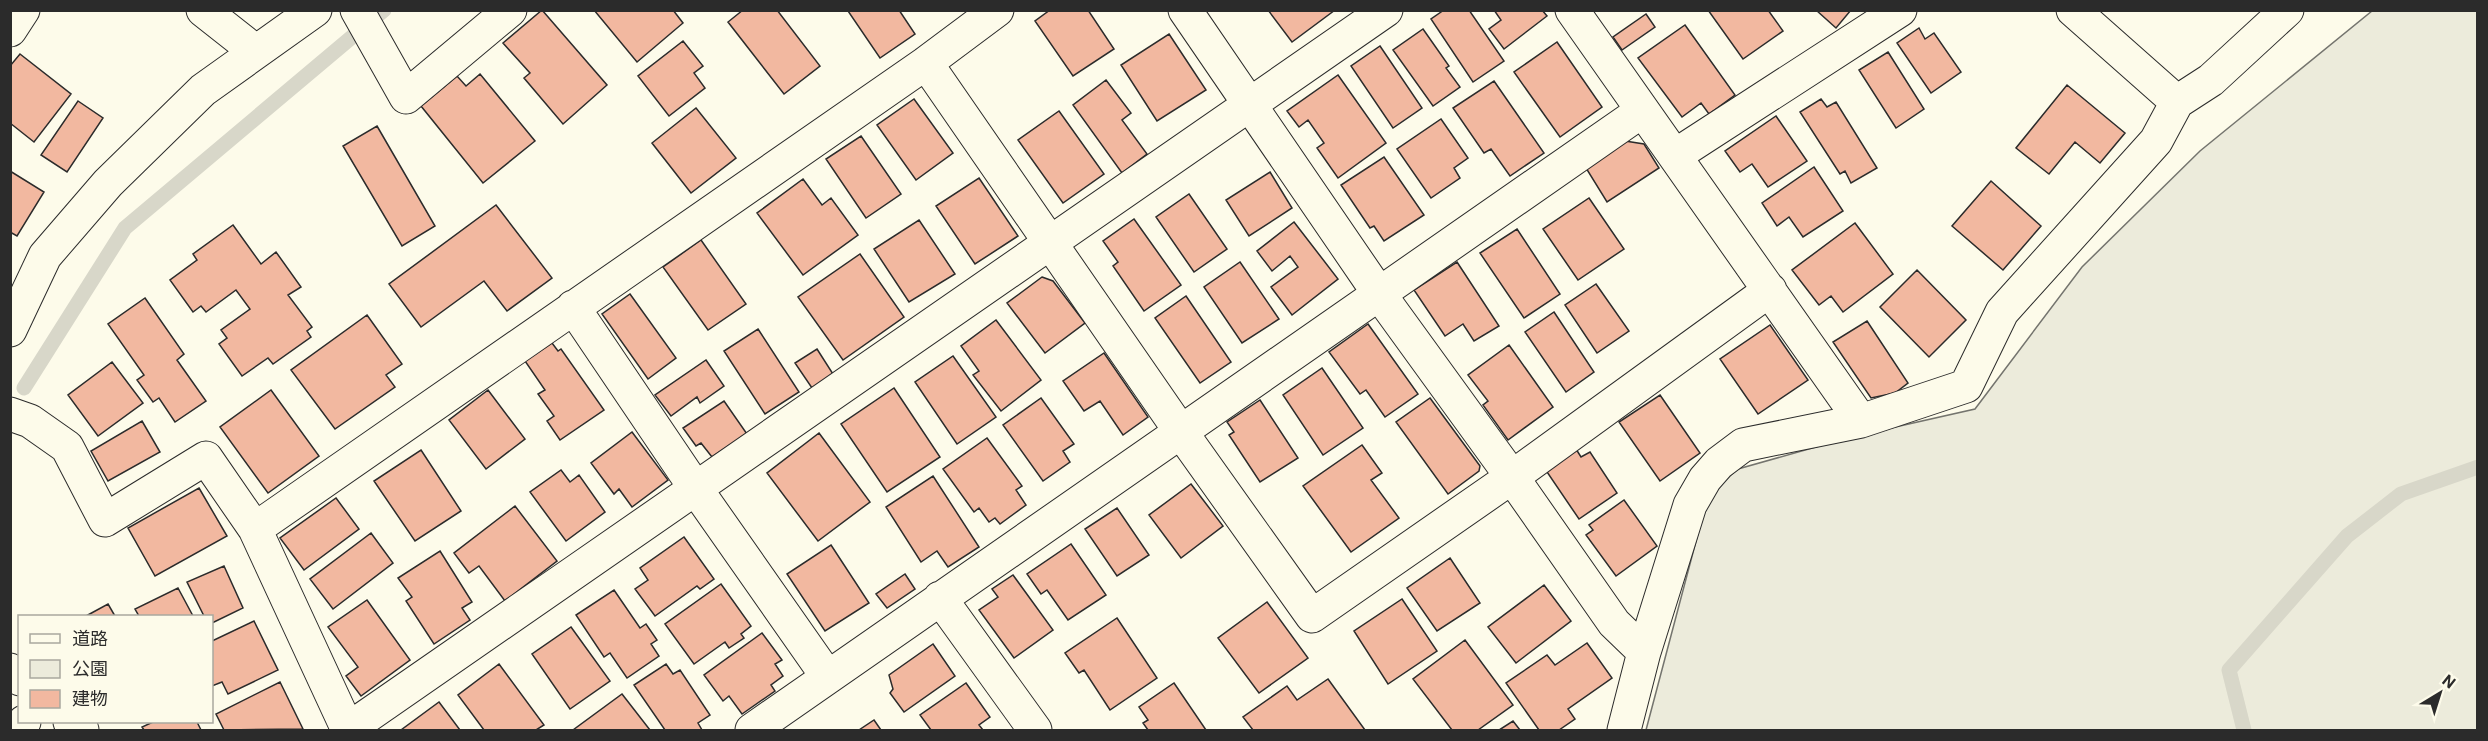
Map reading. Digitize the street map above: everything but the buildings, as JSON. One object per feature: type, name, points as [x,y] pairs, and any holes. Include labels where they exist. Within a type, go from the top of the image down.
[{"type":"street","points":[[10,30],[23,10]]},
{"type":"street","points":[[203,10],[255,51]]},
{"type":"street","points":[[10,330],[45,255],[94,199],[203,90],[315,10]]},
{"type":"street","points":[[357,10],[406,97],[510,10]]},
{"type":"street","points":[[255,529],[926,63],[997,10]]},
{"type":"street","points":[[1185,10],[1380,295],[1614,623],[1644,652]]},
{"type":"street","points":[[10,414],[30,421],[68,447],[105,520],[206,458],[255,529],[347,730],[1386,10]]},
{"type":"street","points":[[1572,10],[1861,421]]},
{"type":"street","points":[[1676,155],[1900,10]]},
{"type":"street","points":[[2073,10],[2177,102]]},
{"type":"street","points":[[1624,730],[1644,652],[1690,505],[1705,479],[1719,463],[1743,446],[1861,421],[1966,386],[2002,312],[2156,141],[2177,102],[2211,80],[2287,10]]},
{"type":"street","points":[[926,63],[1181,432],[1312,616],[1512,477],[1770,290]]},
{"type":"street","points":[[752,730],[1642,111]]},
{"type":"street","points":[[573,307],[696,489],[827,676]]},
{"type":"street","points":[[940,598],[1035,730]]},
{"type":"green space","points":[[2372,11],[2477,11],[2477,730],[1646,730],[1704,511],[1716,488],[1738,469],[1851,437],[1975,409],[2082,267],[2200,151]]},
{"type":"waterway","points":[[24,388],[125,228],[384,10]]},
{"type":"waterway","points":[[2244,730],[2229,670],[2347,536],[2401,494],[2478,467]]}]
